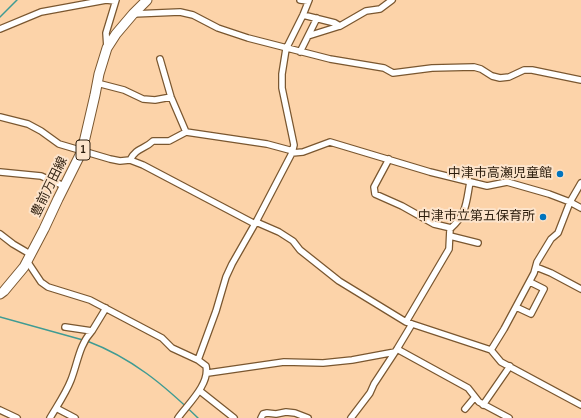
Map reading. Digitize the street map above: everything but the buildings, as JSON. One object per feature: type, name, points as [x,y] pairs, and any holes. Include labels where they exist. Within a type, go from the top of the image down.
[{"type":"main road","name":"豊前万田線","points":[[0,294],[8,286],[29,258],[82,151],[103,58],[107,48],[116,34],[147,0]]},
{"type":"street","points":[[0,29],[41,12],[106,0],[116,1],[106,33],[107,48]]},
{"type":"street","points":[[198,360],[216,311],[226,277],[293,152],[294,145],[282,88],[282,74],[286,49],[303,15],[308,1],[300,0]]},
{"type":"street","points":[[308,36],[340,26],[366,11],[380,9],[392,0]]},
{"type":"street","points":[[133,14],[180,12],[193,15],[218,28],[240,36],[286,49],[330,59],[384,68],[393,73],[432,68],[474,67],[481,69],[492,76],[500,78],[509,77],[524,70],[532,70],[581,80]]},
{"type":"street","points":[[303,15],[335,23],[340,26]]},
{"type":"street","points":[[300,52],[317,18]]},
{"type":"street","points":[[160,59],[171,97],[186,132]]},
{"type":"street","points":[[97,84],[124,90],[143,99],[155,100],[171,97]]},
{"type":"street","points":[[0,117],[28,124],[59,144],[110,159],[120,161],[130,160],[143,165],[255,223],[279,232],[293,240],[300,250],[339,282],[406,322],[490,350],[501,362],[581,405]]},
{"type":"street","points":[[130,160],[134,152],[149,145],[153,141],[169,140],[186,132],[267,144],[293,152],[303,152],[330,142],[430,172],[487,186],[508,182],[549,194],[581,208]]},
{"type":"street","points":[[389,159],[374,187],[375,194],[402,206],[434,224],[451,228]]},
{"type":"street","points":[[0,172],[41,176],[64,186]]},
{"type":"street","points":[[406,322],[448,248],[450,229],[463,214],[470,182]]},
{"type":"street","points":[[490,350],[504,329],[530,282],[537,262],[551,239],[558,233],[570,202],[581,183]]},
{"type":"street","points":[[0,234],[29,258],[41,282],[48,287],[90,300],[162,338],[172,348],[198,360],[206,366],[208,373],[200,390],[178,418]]},
{"type":"street","points":[[450,236],[478,243]]},
{"type":"street","points":[[536,267],[551,272],[581,289]]},
{"type":"street","points":[[516,307],[531,314],[544,289],[530,282]]},
{"type":"street","points":[[50,418],[71,381],[86,338],[106,308]]},
{"type":"street","points":[[350,418],[370,393],[374,384],[412,324]]},
{"type":"street","points":[[65,327],[92,331]]},
{"type":"street","points":[[208,373],[284,362],[323,363],[352,360],[396,351],[468,388],[483,405],[509,418]]},
{"type":"street","points":[[483,405],[510,366]]},
{"type":"street","points":[[200,390],[234,418]]},
{"type":"street","points":[[465,409],[475,397]]},
{"type":"street","points":[[56,408],[75,418]]},
{"type":"street","points":[[0,410],[17,418]]},
{"type":"street","points":[[261,418],[263,414],[267,413],[276,414],[286,412],[308,418]]},
{"type":"waterway","points":[[0,17],[17,0]]},
{"type":"waterway","points":[[0,317],[83,340]]},
{"type":"waterway","points":[[87,341],[133,364],[173,394],[198,418]]},
{"type":"place","name":"中津市高瀬児童館","points":[[560,174]]},
{"type":"place","name":"中津市立第五保育所","points":[[543,217]]}]
